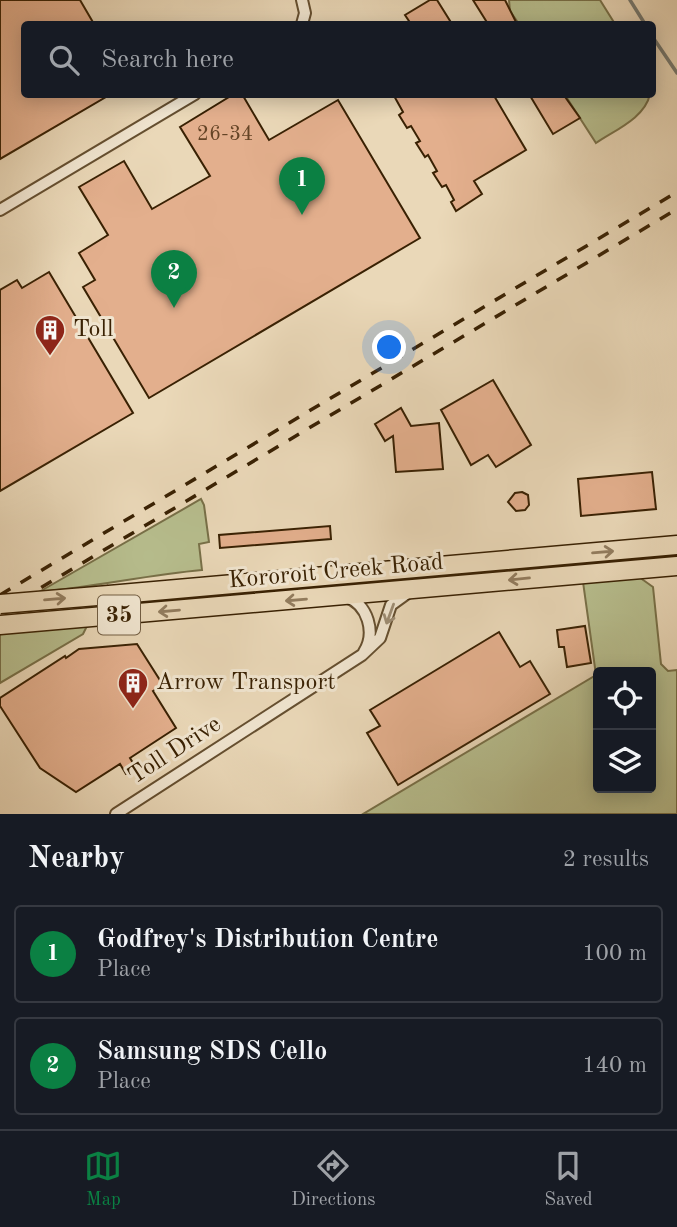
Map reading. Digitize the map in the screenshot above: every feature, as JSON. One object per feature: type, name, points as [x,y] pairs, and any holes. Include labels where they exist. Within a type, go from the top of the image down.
[{"type":"main road","name":"Kororoit Creek Road","points":[[0,604],[677,545]]},
{"type":"main road","name":"Kororoit Creek Road","points":[[0,625],[677,566]]},
{"type":"street","points":[[302,0],[305,13],[303,21]]},
{"type":"street","points":[[0,210],[188,98]]},
{"type":"street","name":"Toll Drive","points":[[116,814],[362,655],[380,638],[388,612],[397,599],[405,593],[427,588]]},
{"type":"street","points":[[337,596],[356,601],[367,617],[370,625],[369,641],[362,655]]},
{"type":"green space","points":[[509,0],[600,0],[613,21],[517,21],[510,11]]},
{"type":"green space","points":[[567,98],[648,98],[636,117],[596,143]]},
{"type":"green space","points":[[201,499],[209,542],[199,544],[202,570],[39,592]]},
{"type":"green space","points":[[639,577],[653,587],[661,664],[668,671],[677,670],[677,814],[363,814],[593,677],[593,793],[656,793],[656,667],[595,667],[583,582]]},
{"type":"green space","points":[[89,622],[83,634],[0,683],[0,631]]},
{"type":"building","points":[[0,0],[80,0],[92,21],[21,21],[21,98],[104,98],[0,159]]},
{"type":"building","points":[[430,0],[437,0],[450,21],[409,21],[405,15]]},
{"type":"building","points":[[473,0],[505,0],[516,21],[486,21]]},
{"type":"building","points":[[227,98],[244,98],[269,140],[338,100],[420,238],[149,398],[83,287],[95,280],[79,253],[108,235],[79,187],[124,161],[152,209],[210,176],[180,127]]},
{"type":"building","points":[[395,98],[495,98],[526,150],[474,181],[482,194],[456,211],[446,185],[442,187],[433,173],[437,171],[428,155],[425,157],[416,143],[420,141],[411,126],[407,128],[399,115],[403,112]]},
{"type":"building","points":[[531,98],[566,98],[580,118],[553,134]]},
{"type":"building","name":"Toll","points":[[49,272],[133,413],[0,491],[0,290],[17,280],[22,288]]},
{"type":"building","points":[[493,380],[531,445],[496,467],[488,455],[471,465],[441,410]]},
{"type":"building","points":[[401,408],[411,426],[439,423],[443,469],[396,472],[393,436],[385,441],[375,424]]},
{"type":"building","points":[[652,472],[656,509],[581,516],[578,479]]},
{"type":"building","points":[[515,493],[528,495],[529,505],[525,510],[516,511],[508,502]]},
{"type":"building","points":[[330,526],[331,539],[220,548],[219,535]]},
{"type":"building","points":[[585,626],[591,663],[567,667],[564,647],[559,647],[557,630]]},
{"type":"building","points":[[499,632],[520,667],[530,661],[550,694],[398,785],[367,733],[380,726],[370,710]]},
{"type":"building","points":[[137,644],[163,685],[153,691],[176,728],[130,758],[136,768],[134,774],[126,774],[120,764],[76,792],[40,768],[0,706],[0,698],[79,649]]},
{"type":"waterway","points":[[630,0],[643,21]]},
{"type":"waterway","points":[[656,42],[677,73]]},
{"type":"railway","points":[[0,595],[677,192]]},
{"type":"railway","points":[[0,612],[677,209]]},
{"type":"place","name":"Godfrey's Distribution Centre","points":[[302,215]]},
{"type":"place","name":"Samsung SDS Cello","points":[[174,308]]},
{"type":"place","name":"Toll","points":[[50,357]]},
{"type":"place","name":"Arrow Transport","points":[[133,710]]}]
